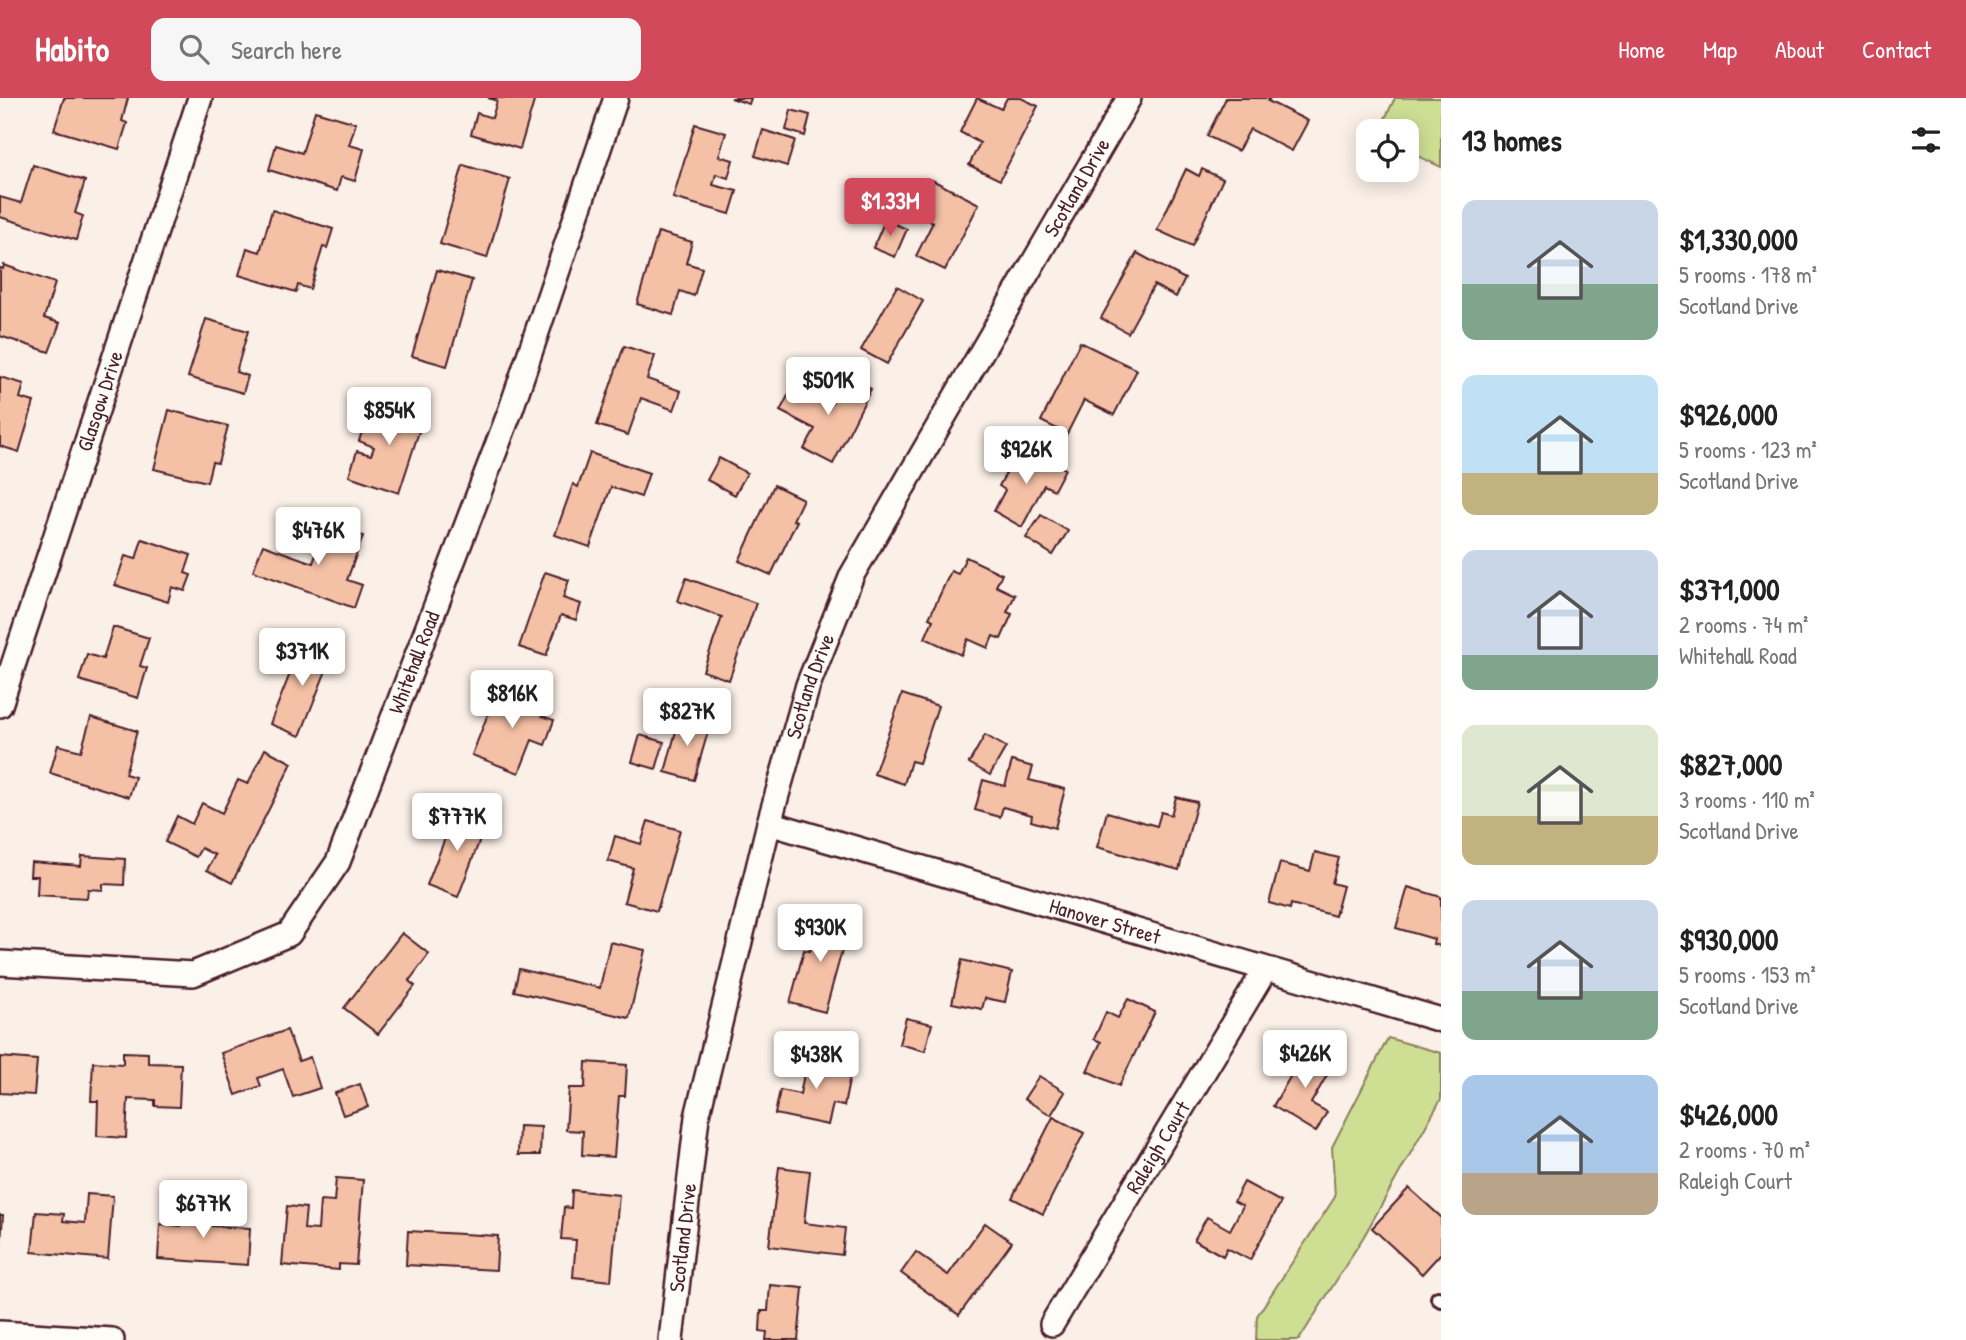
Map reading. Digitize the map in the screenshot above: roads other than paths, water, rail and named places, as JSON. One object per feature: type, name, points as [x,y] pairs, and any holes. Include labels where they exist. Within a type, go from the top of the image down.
[{"type":"street","name":"Glasgow Drive","points":[[0,705],[200,98]]},
{"type":"street","name":"Whitehall Road","points":[[0,963],[193,974],[289,934],[338,862],[511,409],[616,98]]},
{"type":"street","name":"Scotland Drive","points":[[671,1340],[697,1116],[769,823],[808,685],[852,575],[1129,98]]},
{"type":"street","name":"Hanover Street","points":[[769,823],[1441,1020]]},
{"type":"street","name":"Raleigh Court","points":[[1052,1324],[1265,970]]},
{"type":"street","points":[[0,1333],[112,1340]]}]
